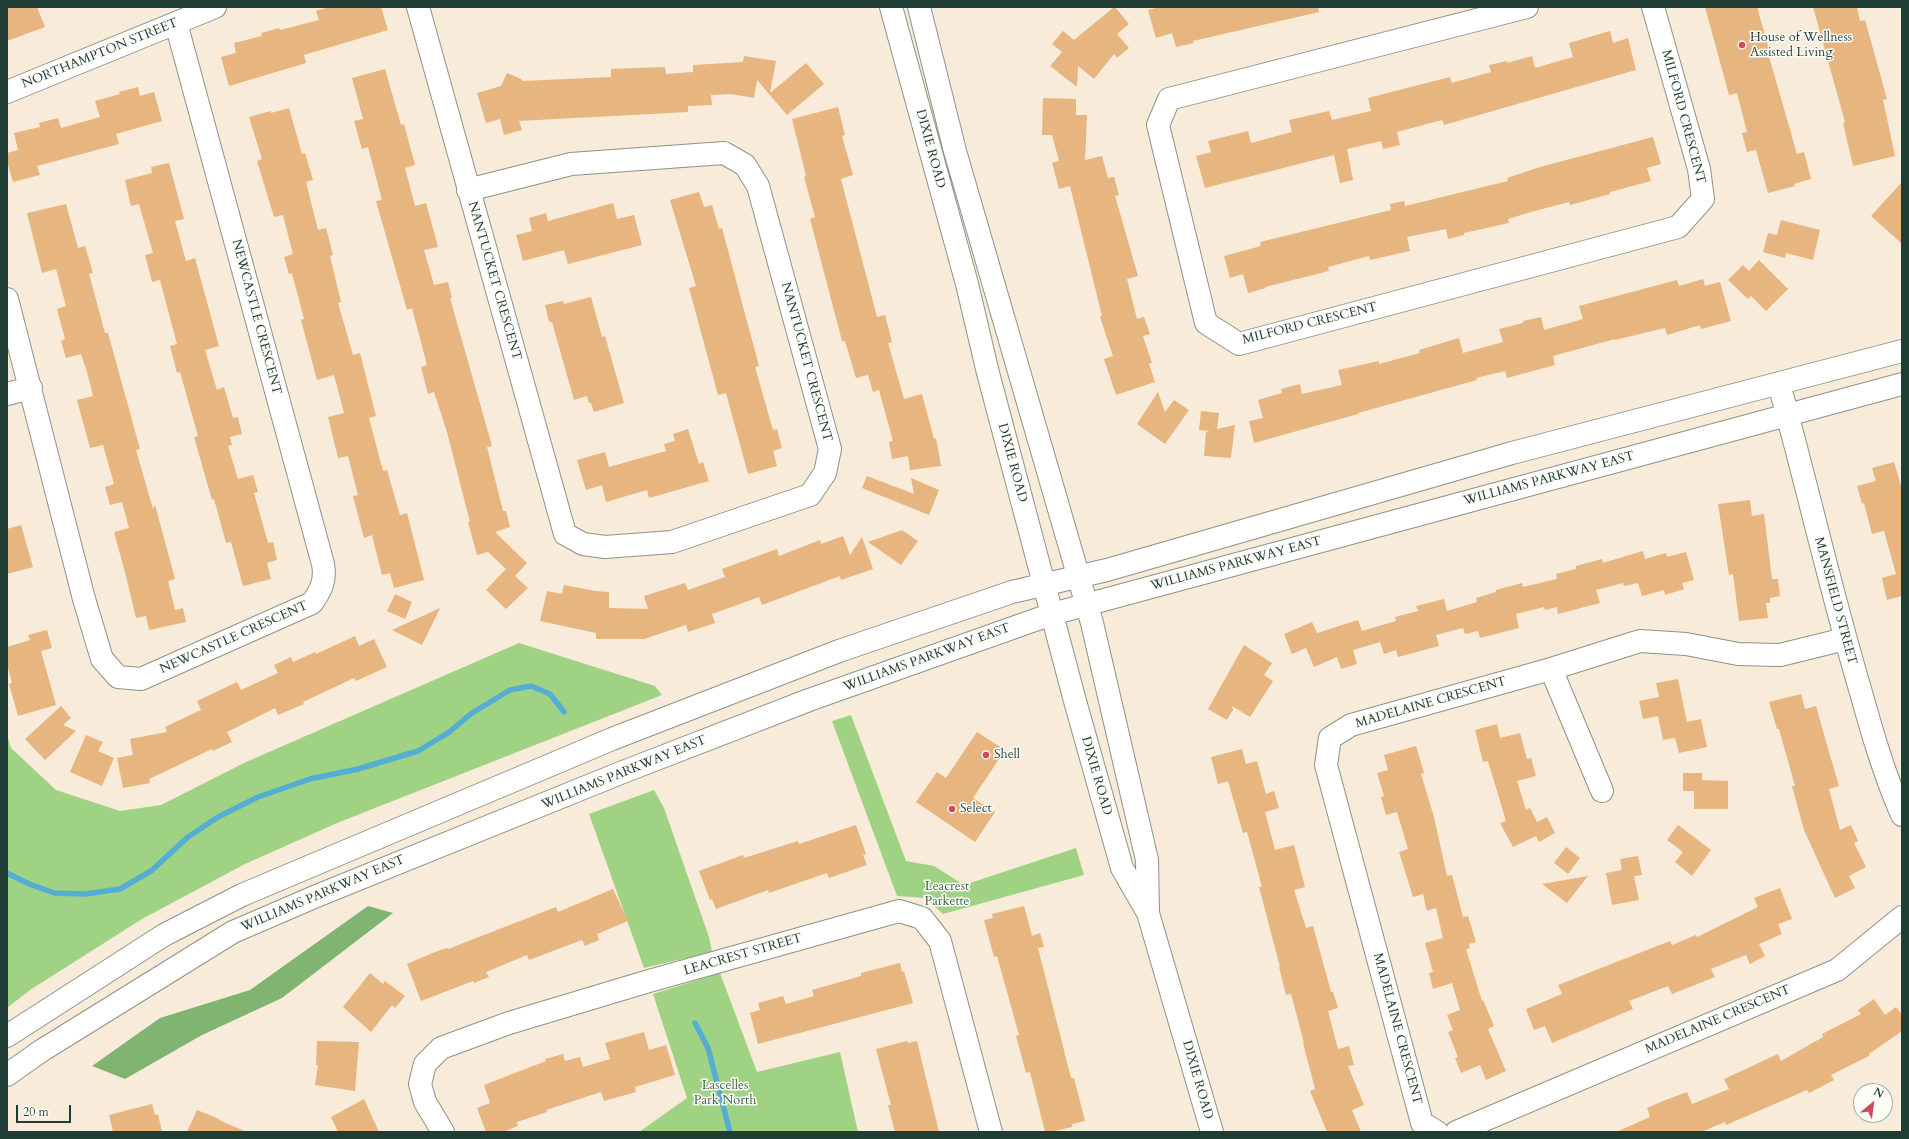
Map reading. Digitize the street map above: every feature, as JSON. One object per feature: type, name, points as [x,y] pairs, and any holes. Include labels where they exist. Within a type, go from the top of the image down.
[{"type":"street","name":"NORTHAMPTON STREET","points":[[7,92],[215,7]]},
{"type":"street","name":"NANTUCKET CRESCENT","points":[[418,7],[468,190],[565,534],[582,544],[605,547],[672,542],[810,495],[825,473],[830,449],[758,186],[745,165],[724,153],[570,164],[468,190]]},
{"type":"street","name":"DIXIE ROAD","points":[[891,7],[967,284],[988,373],[1052,614],[1122,868],[1148,913],[1212,1132]]},
{"type":"street","name":"DIXIE ROAD","points":[[919,7],[955,151],[1087,604],[1147,860],[1148,913]]},
{"type":"street","name":"MILFORD CRESCENT","points":[[1527,7],[1169,99],[1158,125],[1206,323],[1239,344],[1678,227],[1703,199],[1699,169],[1653,7]]},
{"type":"street","name":"NEWCASTLE CRESCENT","points":[[7,299],[82,592],[102,659],[118,677],[142,679],[312,603],[322,588],[325,575],[323,564],[176,23]]},
{"type":"street","points":[[7,1036],[164,935],[242,895],[612,739],[811,662],[977,604],[1044,584],[1079,577],[1512,452],[1902,351]]},
{"type":"street","name":"MANSFIELD STREET","points":[[1778,384],[1845,639],[1886,777],[1902,815]]},
{"type":"street","name":"WILLIAMS PARKWAY EAST","points":[[7,1075],[41,1051],[233,932],[363,877],[623,772],[809,700],[1052,614],[1902,384]]},
{"type":"street","points":[[7,394],[31,388]]},
{"type":"street","name":"MADELAINE CRESCENT","points":[[1437,1132],[1422,1123],[1326,765],[1330,738],[1351,725],[1551,669],[1640,641],[1686,644],[1738,654],[1780,655],[1845,639]]},
{"type":"street","points":[[1551,669],[1602,791]]},
{"type":"street","name":"LEACREST STREET","points":[[443,1132],[425,1102],[420,1084],[425,1064],[441,1048],[509,1022],[627,987],[899,911],[922,918],[940,941],[991,1132]]},
{"type":"street","name":"MADELAINE CRESCENT","points":[[1456,1132],[1837,970],[1902,917]]},
{"type":"green space","points":[[519,643],[655,686],[662,695],[337,823],[245,864],[142,919],[30,990],[7,1008],[7,735],[11,748],[56,790],[120,811],[161,805],[246,762]]},
{"type":"green space","name":"Leacrest Parkette","points":[[851,715],[906,861],[934,866],[964,885],[1076,848],[1084,875],[943,914],[925,898],[897,896],[832,721]]},
{"type":"green space","points":[[654,790],[664,808],[709,937],[712,952],[644,968],[589,814]]},
{"type":"green space","points":[[368,906],[393,913],[282,998],[202,1035],[125,1079],[92,1066],[160,1018],[250,990]]},
{"type":"green space","name":"Lascelles Park North","points":[[720,973],[757,1072],[840,1052],[858,1132],[639,1132],[687,1098],[653,994]]},
{"type":"building","points":[[7,7],[37,7],[45,27],[7,41]]},
{"type":"building","points":[[330,7],[381,7],[388,30],[304,55],[306,63],[229,86],[221,57],[236,53],[234,43],[262,36],[261,33],[279,28],[280,30],[319,20],[316,11]]},
{"type":"building","points":[[1114,7],[1129,24],[1117,34],[1129,48],[1117,58],[1114,54],[1094,79],[1078,66],[1077,87],[1050,66],[1062,52],[1052,44],[1063,31],[1074,40]]},
{"type":"building","points":[[1160,7],[1318,7],[1319,12],[1193,41],[1194,43],[1176,47],[1172,33],[1156,38],[1148,10]]},
{"type":"building","points":[[1705,7],[1757,7],[1770,53],[1768,53],[1797,154],[1804,152],[1811,179],[1794,184],[1795,186],[1768,193],[1756,150],[1747,152],[1742,133],[1747,132],[1737,93],[1729,95]]},
{"type":"building","points":[[1813,7],[1857,7],[1860,21],[1865,20],[1887,99],[1883,100],[1895,156],[1853,166],[1843,123],[1845,122]]},
{"type":"building","points":[[1610,31],[1613,43],[1628,38],[1636,70],[1444,125],[1442,120],[1397,132],[1400,145],[1383,149],[1381,141],[1347,149],[1353,180],[1340,183],[1334,155],[1205,188],[1196,156],[1211,152],[1208,141],[1248,131],[1251,143],[1292,132],[1289,120],[1329,111],[1332,120],[1371,111],[1368,98],[1450,77],[1452,83],[1491,72],[1489,65],[1507,61],[1507,63],[1532,56],[1535,68],[1573,57],[1569,43]]},
{"type":"building","points":[[744,56],[776,61],[770,93],[806,63],[824,84],[787,115],[757,80],[754,98],[731,94],[711,95],[712,105],[688,106],[688,112],[519,121],[522,130],[504,135],[500,119],[486,123],[477,93],[501,86],[507,73],[521,79],[522,81],[611,77],[611,69],[665,67],[666,74],[693,72],[693,65],[743,62]]},
{"type":"building","points":[[385,69],[401,125],[404,124],[415,165],[405,168],[415,206],[426,203],[438,247],[424,250],[434,285],[448,282],[452,298],[450,298],[492,446],[487,447],[503,511],[506,511],[510,527],[495,532],[527,563],[515,576],[528,588],[506,609],[486,590],[506,569],[488,552],[477,555],[447,432],[434,392],[428,394],[421,367],[427,365],[412,308],[407,310],[376,201],[382,200],[368,147],[362,149],[354,121],[363,119],[352,78]]},
{"type":"building","points":[[138,87],[140,96],[154,92],[162,121],[116,134],[119,144],[37,166],[40,175],[13,182],[7,161],[7,153],[18,150],[14,133],[40,127],[39,123],[58,118],[61,128],[100,117],[95,101]]},
{"type":"building","points":[[1043,98],[1076,99],[1076,115],[1087,115],[1085,160],[1102,156],[1108,178],[1114,177],[1119,195],[1115,196],[1138,276],[1127,279],[1137,319],[1144,317],[1150,334],[1143,336],[1152,363],[1149,364],[1155,382],[1116,395],[1104,359],[1113,356],[1100,317],[1102,316],[1070,186],[1059,189],[1052,163],[1059,161],[1052,135],[1042,135]]},
{"type":"building","points":[[838,107],[845,135],[842,136],[853,175],[841,179],[877,317],[885,315],[892,342],[888,343],[904,399],[922,394],[934,439],[936,438],[941,466],[910,470],[908,456],[892,459],[889,442],[893,441],[879,390],[873,392],[868,375],[856,378],[845,341],[842,341],[810,219],[815,217],[804,177],[806,176],[792,119]]},
{"type":"building","points":[[289,108],[302,154],[305,153],[313,180],[306,182],[318,230],[326,228],[333,255],[330,256],[341,302],[338,303],[353,355],[360,353],[376,416],[369,418],[383,471],[387,470],[400,515],[407,513],[424,580],[394,588],[390,573],[382,575],[372,535],[364,538],[353,496],[358,495],[348,456],[338,458],[328,417],[344,413],[334,375],[317,380],[301,320],[304,319],[292,273],[289,274],[284,257],[293,254],[283,215],[274,217],[257,161],[262,159],[249,117]]},
{"type":"building","points":[[1653,137],[1661,164],[1647,168],[1651,181],[1570,205],[1569,202],[1531,212],[1508,219],[1509,223],[1464,233],[1464,235],[1448,239],[1446,229],[1407,237],[1410,251],[1370,260],[1369,256],[1328,267],[1329,271],[1265,287],[1266,288],[1248,293],[1243,274],[1230,278],[1224,256],[1261,246],[1260,242],[1391,210],[1390,204],[1404,201],[1405,206],[1508,181],[1507,178],[1540,167]]},
{"type":"building","points":[[169,163],[184,219],[175,221],[186,261],[195,258],[219,346],[205,350],[217,390],[224,387],[233,418],[238,417],[242,434],[230,437],[232,445],[228,446],[238,479],[253,475],[258,492],[254,493],[268,543],[273,542],[277,560],[267,563],[271,579],[243,586],[231,542],[226,543],[214,499],[212,500],[194,437],[198,436],[180,372],[177,373],[170,346],[177,344],[160,280],[152,282],[145,255],[153,253],[139,204],[131,206],[125,180],[152,173],[151,167]]},
{"type":"building","points":[[1902,182],[1902,244],[1871,216]]},
{"type":"building","points":[[699,192],[704,207],[712,205],[719,229],[722,228],[759,366],[755,367],[773,430],[777,429],[782,448],[773,451],[777,466],[748,474],[726,393],[718,395],[689,288],[696,286],[670,200]]},
{"type":"building","points":[[613,203],[617,219],[634,215],[642,245],[568,264],[564,250],[523,261],[516,235],[532,231],[529,218],[546,213],[548,221]]},
{"type":"building","points":[[66,204],[78,248],[85,246],[93,273],[89,274],[105,333],[108,333],[140,449],[136,450],[153,509],[155,505],[175,579],[168,581],[175,610],[183,608],[186,622],[149,630],[146,616],[136,618],[114,532],[129,528],[122,502],[110,505],[105,487],[114,484],[103,445],[90,448],[77,400],[93,396],[87,372],[81,354],[66,358],[61,341],[65,339],[57,309],[66,306],[56,269],[42,273],[27,213]]},
{"type":"building","points":[[1781,220],[1820,230],[1813,260],[1786,253],[1785,258],[1763,252],[1768,233],[1777,235]]},
{"type":"building","points":[[1759,260],[1788,289],[1766,311],[1751,296],[1748,299],[1728,280],[1743,265],[1749,271]]},
{"type":"building","points":[[1703,279],[1705,286],[1720,282],[1731,321],[1701,329],[1700,325],[1667,335],[1665,328],[1615,339],[1553,356],[1555,365],[1507,378],[1505,371],[1476,378],[1477,380],[1254,443],[1249,421],[1263,418],[1258,400],[1282,393],[1281,389],[1300,384],[1302,394],[1342,385],[1338,370],[1379,361],[1379,364],[1420,353],[1419,350],[1459,338],[1463,353],[1503,342],[1499,329],[1523,323],[1523,321],[1541,317],[1544,330],[1583,319],[1579,306],[1677,280],[1679,286]]},
{"type":"building","points":[[591,297],[602,337],[605,336],[624,403],[594,412],[587,396],[574,400],[552,322],[549,322],[545,305],[563,301],[564,304]]},
{"type":"building","points":[[1158,392],[1165,412],[1174,400],[1189,410],[1165,444],[1137,424]]},
{"type":"building","points":[[1201,411],[1219,413],[1217,429],[1235,425],[1231,458],[1204,456],[1206,432],[1210,431],[1199,430]]},
{"type":"building","points":[[688,429],[699,464],[703,462],[709,481],[649,498],[647,490],[606,502],[602,485],[586,490],[577,460],[605,452],[609,467],[666,451],[664,444],[675,441],[673,434]]},
{"type":"building","points":[[1894,462],[1902,489],[1902,596],[1887,600],[1882,578],[1896,574],[1884,531],[1872,534],[1864,503],[1862,504],[1857,486],[1876,481],[1872,468]]},
{"type":"building","points":[[867,476],[914,494],[911,478],[939,490],[929,515],[862,488]]},
{"type":"building","points":[[1750,500],[1752,516],[1764,514],[1772,579],[1778,579],[1780,596],[1770,598],[1770,603],[1766,603],[1768,618],[1739,621],[1733,574],[1729,575],[1718,504]]},
{"type":"building","points":[[21,525],[33,567],[7,574],[7,529]]},
{"type":"building","points":[[902,530],[918,541],[901,565],[868,542]]},
{"type":"building","points":[[843,536],[850,555],[862,537],[873,569],[841,580],[840,576],[762,605],[759,597],[712,614],[715,623],[688,632],[686,625],[644,639],[596,639],[596,633],[540,621],[547,591],[562,594],[564,585],[609,592],[609,608],[648,609],[644,596],[685,583],[688,590],[725,577],[722,569],[777,549],[779,556],[820,540],[821,544]]},
{"type":"building","points":[[1643,551],[1645,559],[1666,553],[1667,557],[1686,552],[1694,580],[1682,583],[1684,589],[1665,595],[1664,590],[1642,596],[1638,583],[1624,586],[1623,583],[1596,590],[1600,603],[1558,614],[1557,607],[1545,610],[1544,607],[1516,614],[1519,628],[1480,638],[1478,631],[1465,634],[1463,628],[1436,635],[1439,646],[1398,657],[1396,650],[1384,654],[1380,642],[1353,650],[1357,664],[1341,669],[1337,657],[1314,667],[1306,648],[1292,654],[1284,634],[1312,622],[1317,633],[1358,620],[1362,631],[1396,621],[1395,617],[1418,611],[1416,606],[1444,599],[1447,611],[1477,602],[1476,598],[1496,592],[1496,590],[1522,583],[1523,587],[1557,579],[1556,574],[1576,569],[1576,566],[1602,559],[1603,563]]},
{"type":"building","points":[[395,594],[412,602],[405,619],[387,611]]},
{"type":"building","points":[[440,608],[422,645],[392,630]]},
{"type":"building","points":[[47,630],[52,648],[41,651],[56,705],[18,716],[9,684],[12,683],[7,664],[7,647],[30,640],[28,635]]},
{"type":"building","points":[[355,636],[359,646],[374,639],[387,667],[356,681],[354,678],[303,702],[304,704],[278,715],[275,708],[227,732],[232,742],[213,751],[212,749],[149,779],[150,783],[123,788],[117,758],[133,755],[130,739],[167,732],[165,727],[201,710],[197,701],[237,682],[241,690],[278,673],[274,665],[291,657],[293,662],[315,652],[316,654]]},
{"type":"building","points":[[1244,645],[1272,663],[1264,675],[1273,681],[1250,717],[1232,706],[1233,710],[1227,720],[1208,709]]},
{"type":"building","points":[[1678,679],[1687,722],[1701,719],[1707,747],[1679,753],[1675,738],[1663,740],[1658,716],[1643,719],[1639,701],[1659,697],[1656,683]]},
{"type":"building","points":[[1801,694],[1805,709],[1816,706],[1839,786],[1829,789],[1840,830],[1851,825],[1858,841],[1854,843],[1866,867],[1849,876],[1855,888],[1835,898],[1804,830],[1792,786],[1795,786],[1779,729],[1777,729],[1769,702]]},
{"type":"building","points":[[61,706],[71,718],[63,725],[76,731],[45,760],[25,739]]},
{"type":"building","points":[[1497,724],[1500,738],[1520,733],[1527,759],[1531,758],[1536,776],[1517,781],[1526,810],[1530,808],[1537,822],[1547,817],[1555,833],[1539,842],[1536,836],[1513,847],[1500,823],[1506,821],[1488,761],[1483,762],[1475,730]]},
{"type":"building","points":[[977,732],[1005,750],[973,798],[995,812],[975,842],[916,802],[937,772],[946,778]]},
{"type":"building","points":[[86,735],[103,742],[98,751],[114,758],[102,786],[70,772]]},
{"type":"building","points":[[1416,746],[1424,773],[1421,774],[1434,817],[1447,876],[1452,875],[1463,917],[1468,916],[1476,942],[1469,944],[1470,948],[1466,949],[1482,1001],[1483,1000],[1494,1026],[1488,1029],[1506,1071],[1486,1080],[1480,1065],[1461,1073],[1455,1058],[1458,1057],[1448,1032],[1453,1030],[1447,1015],[1460,1010],[1452,983],[1433,989],[1429,973],[1433,972],[1425,943],[1443,938],[1436,908],[1427,911],[1423,894],[1413,897],[1399,852],[1408,849],[1397,812],[1386,815],[1381,797],[1384,796],[1377,773],[1388,770],[1384,755]]},
{"type":"building","points":[[1242,749],[1246,764],[1257,761],[1266,794],[1274,791],[1279,808],[1265,812],[1275,850],[1294,845],[1305,887],[1294,890],[1306,928],[1313,926],[1331,992],[1333,992],[1338,1008],[1328,1011],[1338,1049],[1349,1046],[1354,1065],[1348,1066],[1364,1105],[1352,1110],[1361,1132],[1327,1132],[1310,1091],[1315,1089],[1304,1043],[1291,994],[1286,995],[1259,887],[1262,887],[1247,832],[1243,833],[1228,781],[1218,784],[1211,757]]},
{"type":"building","points":[[1683,773],[1702,773],[1702,780],[1728,781],[1728,809],[1694,809],[1694,791],[1683,791]]},
{"type":"building","points":[[856,825],[866,854],[863,855],[867,865],[829,878],[827,873],[769,893],[768,890],[716,909],[712,899],[710,900],[699,871],[743,855],[744,858],[798,841],[799,844]]},
{"type":"building","points":[[1678,825],[1711,850],[1692,876],[1675,862],[1683,852],[1667,840]]},
{"type":"building","points":[[1566,847],[1580,858],[1568,874],[1554,863]]},
{"type":"building","points":[[1638,856],[1642,875],[1634,876],[1639,900],[1612,905],[1606,873],[1622,870],[1620,859]]},
{"type":"building","points":[[1588,876],[1567,903],[1542,884]]},
{"type":"building","points":[[1780,888],[1792,919],[1778,924],[1782,934],[1759,944],[1765,956],[1750,964],[1746,955],[1711,969],[1715,977],[1695,985],[1672,994],[1668,986],[1629,1001],[1633,1009],[1552,1043],[1545,1026],[1534,1030],[1526,1009],[1562,994],[1558,985],[1670,941],[1672,945],[1696,935],[1697,937],[1758,907],[1754,898]]},
{"type":"building","points":[[613,889],[628,921],[597,934],[599,940],[585,946],[582,940],[529,960],[527,955],[486,972],[489,977],[474,983],[473,981],[421,1001],[407,964],[435,952],[448,949],[556,907],[558,912]]},
{"type":"building","points":[[1024,906],[1032,936],[1040,933],[1044,947],[1038,948],[1071,1078],[1074,1078],[1085,1121],[1072,1124],[1072,1127],[1050,1132],[1045,1132],[1030,1072],[1026,1073],[1016,1036],[1019,1035],[997,956],[994,957],[984,920],[993,918],[992,914]]},
{"type":"building","points":[[900,963],[902,972],[904,971],[913,1003],[758,1044],[750,1013],[760,1010],[758,1003],[783,996],[786,1004],[814,996],[812,990],[861,976],[861,973]]},
{"type":"building","points":[[370,973],[383,984],[385,981],[405,996],[395,1008],[392,1005],[371,1032],[343,1007]]},
{"type":"building","points":[[1874,999],[1885,1015],[1896,1007],[1902,1015],[1902,1031],[1869,1054],[1869,1056],[1831,1075],[1834,1080],[1809,1093],[1807,1090],[1726,1125],[1725,1122],[1701,1132],[1616,1132],[1650,1117],[1647,1108],[1663,1101],[1687,1092],[1692,1104],[1729,1089],[1724,1079],[1778,1054],[1781,1061],[1823,1037],[1822,1034],[1861,1014],[1858,1010]]},
{"type":"building","points":[[644,1032],[649,1050],[666,1045],[675,1075],[635,1087],[636,1092],[604,1101],[601,1092],[546,1110],[547,1112],[517,1122],[518,1126],[503,1132],[486,1132],[477,1108],[490,1103],[484,1085],[546,1061],[545,1059],[563,1054],[565,1061],[580,1057],[583,1067],[610,1059],[605,1043]]},
{"type":"building","points":[[317,1041],[359,1042],[355,1091],[315,1085],[318,1065],[316,1065]]},
{"type":"building","points":[[907,1041],[908,1043],[917,1041],[939,1132],[895,1132],[888,1105],[891,1105],[876,1049]]},
{"type":"building","points":[[364,1099],[379,1132],[338,1132],[331,1117]]},
{"type":"building","points":[[152,1104],[155,1115],[158,1114],[162,1132],[113,1132],[109,1115]]},
{"type":"building","points":[[197,1110],[219,1119],[247,1132],[187,1132]]},
{"type":"waterway","points":[[7,873],[29,884],[54,893],[85,894],[120,889],[151,871],[188,837],[218,817],[258,797],[310,779],[358,769],[418,751],[448,733],[472,713],[510,690],[531,686],[550,694],[564,712]]},
{"type":"waterway","points":[[695,1023],[708,1048],[730,1132]]},
{"type":"place","name":"House of Wellness Assisted Living","points":[[1742,45]]},
{"type":"place","name":"Shell","points":[[986,755]]},
{"type":"place","name":"Select","points":[[952,809]]}]
